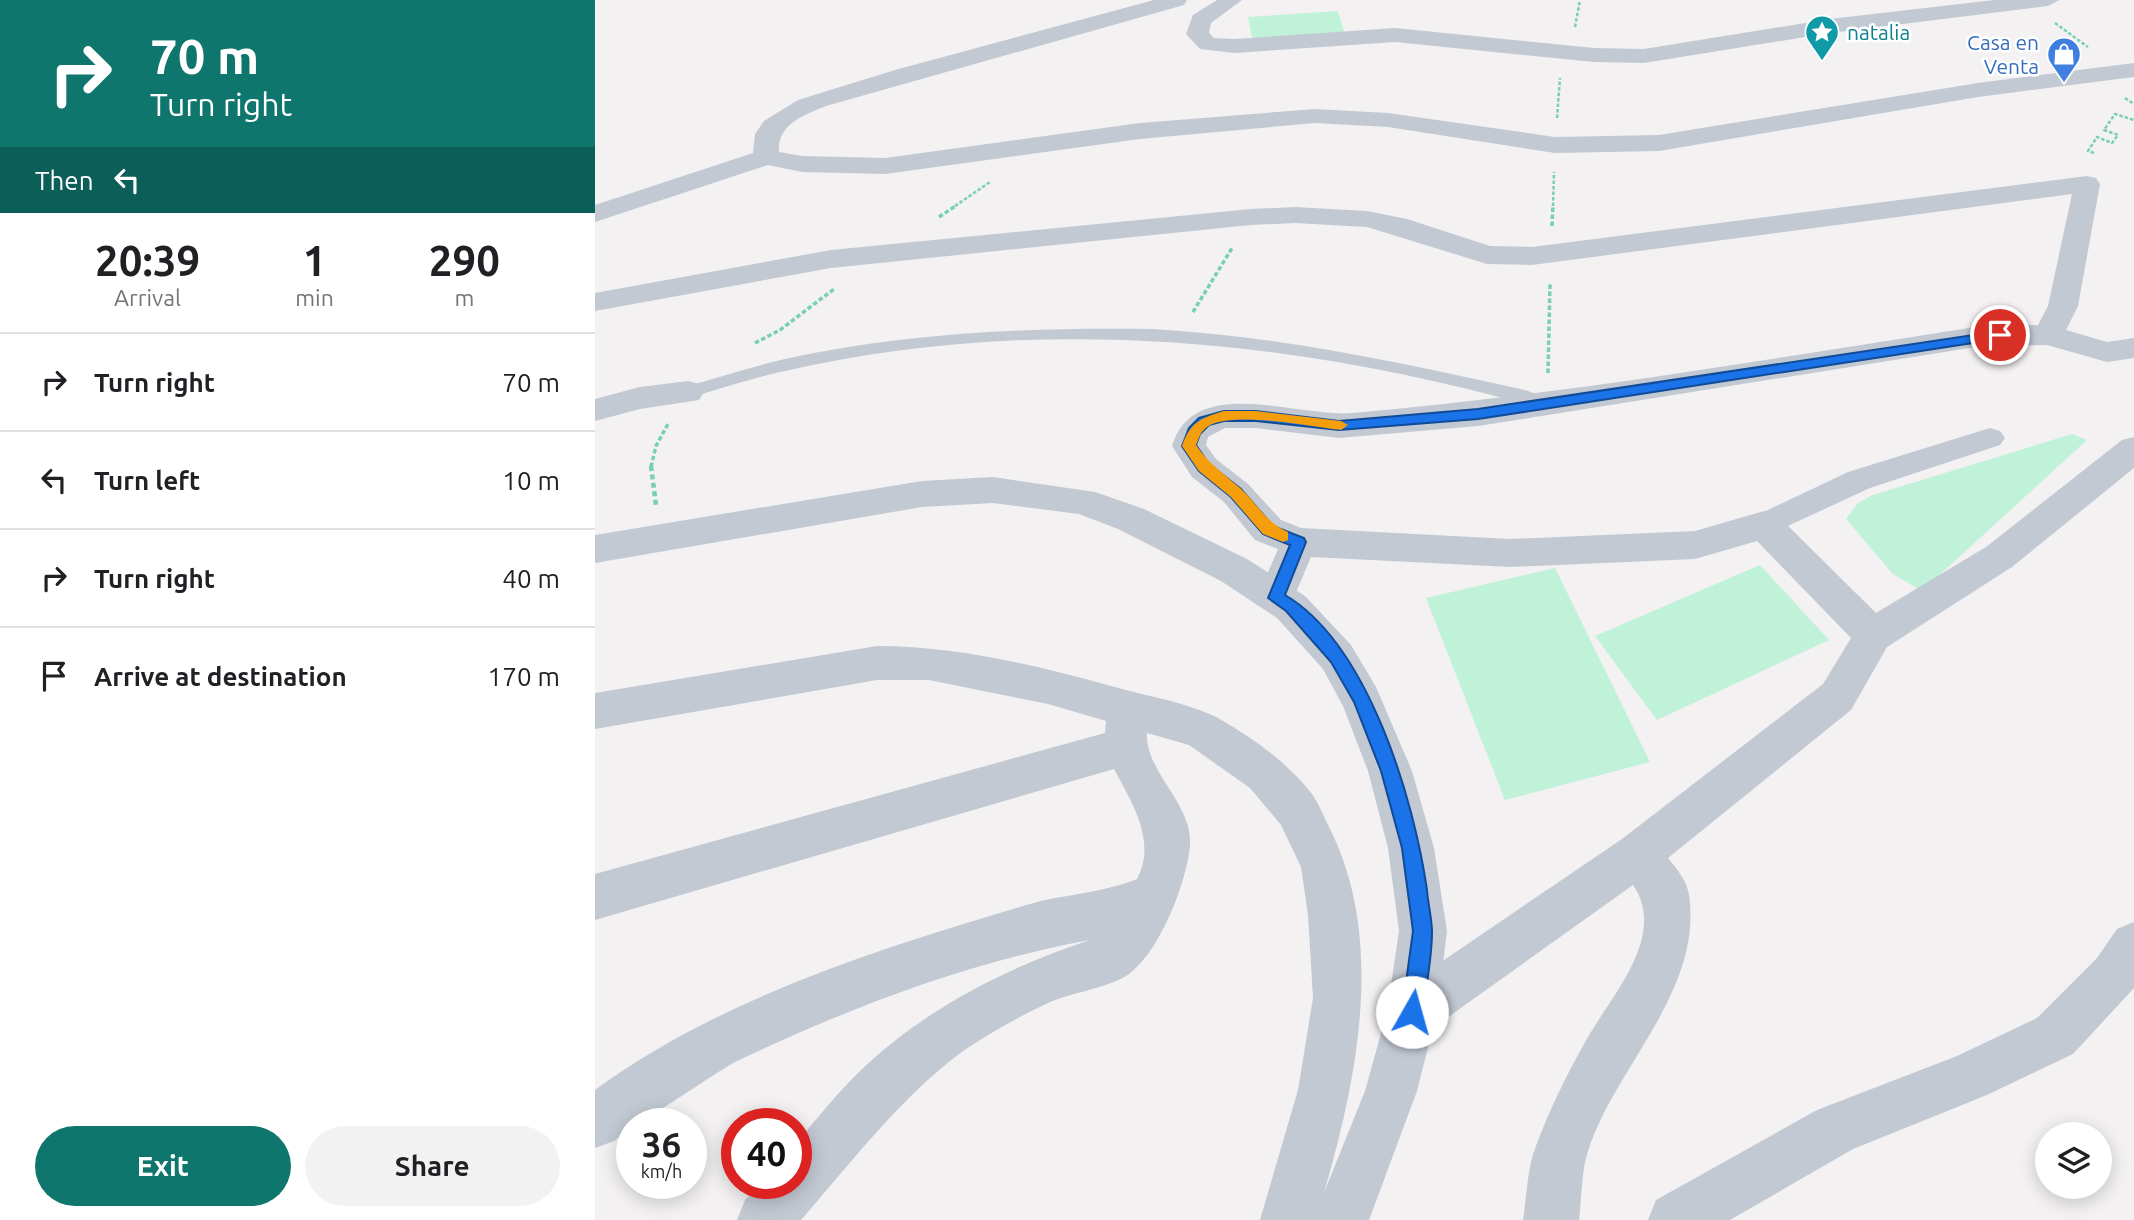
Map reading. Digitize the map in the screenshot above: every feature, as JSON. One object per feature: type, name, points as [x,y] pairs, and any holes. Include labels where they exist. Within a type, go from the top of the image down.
[{"type":"street","points":[[767,157],[766,136],[774,124],[814,103],[930,66],[1080,32],[1176,0]]},
{"type":"street","points":[[1231,0],[1201,20],[1197,34],[1208,44],[1234,46],[1395,34],[1562,52],[1644,56],[1830,26],[2048,0]]},
{"type":"street","points":[[595,214],[767,157],[802,164],[885,166],[1140,131],[1315,116],[1388,120],[1555,145],[1659,144],[1711,137],[1875,106],[2134,70]]},
{"type":"street","points":[[595,302],[831,259],[1251,217],[1295,215],[1367,219],[1397,225],[1487,255],[1551,253],[2087,184],[2063,306],[2048,335]]},
{"type":"street","points":[[1990,438],[1859,480],[1764,525],[1695,545],[1510,553],[1299,542],[1268,530],[1236,493],[1204,468],[1189,446],[1193,432],[1204,422],[1224,416],[1256,416],[1339,426],[1466,415],[1971,337],[2048,335],[2090,350],[2107,352],[2134,348]]},
{"type":"street","points":[[595,411],[640,398],[688,392]]},
{"type":"street","points":[[1412,1012],[1638,854],[1837,697],[1873,635],[1999,557],[2134,449]]},
{"type":"street","points":[[595,549],[922,494],[993,490],[1082,501],[1131,519],[1234,570],[1291,607],[1337,657],[1361,700],[1390,771],[1411,848],[1423,931],[1412,1012],[1391,1091],[1341,1220]]},
{"type":"street","points":[[1764,525],[1873,635]]},
{"type":"street","points":[[1276,598],[1299,542]]},
{"type":"street","points":[[595,711],[877,663],[929,663],[1048,685],[1126,729],[1159,812],[1168,841],[1163,876],[1134,933],[1110,958],[1034,983],[934,1041],[878,1090],[765,1220]]},
{"type":"street","points":[[595,897],[1126,729],[1200,730],[1238,752],[1265,774],[1297,810],[1324,865],[1332,915],[1338,998],[1324,1090],[1306,1164],[1288,1220]]},
{"type":"street","points":[[1551,1220],[1562,1150],[1602,1061],[1654,977],[1667,932],[1667,893],[1638,854]]},
{"type":"street","points":[[595,1122],[630,1096],[716,1045],[845,987],[1027,928],[1111,913],[1153,895]]},
{"type":"street","points":[[1676,1220],[1836,1129],[1969,1077],[2055,1036],[2114,975],[2134,946]]},
{"type":"lane","points":[[688,392],[798,362],[939,341],[1111,334],[1179,335],[1272,344],[1525,396],[1547,404]]},
{"type":"path","points":[[1547,404],[1555,145],[1562,52],[1574,31],[1580,0]]},
{"type":"path","points":[[2087,184],[2091,175],[2075,169],[2082,157],[2098,161],[2101,155],[2088,151],[2097,138],[2112,143],[2118,135],[2103,130],[2115,114],[2134,120]]},
{"type":"path","points":[[1179,335],[1251,217]]},
{"type":"green space","points":[[1338,11],[1345,35],[1253,42],[1248,17]]},
{"type":"green space","points":[[2072,434],[2087,440],[1922,591],[1893,574],[1846,519],[1858,503],[1873,495]]},
{"type":"green space","points":[[1760,565],[1829,640],[1657,720],[1595,636]]},
{"type":"green space","points":[[1555,568],[1650,762],[1505,800],[1426,598]]},
{"type":"slow traffic","points":[[1283,536],[1268,530],[1236,493],[1204,468],[1189,446],[1193,432],[1204,422],[1224,416],[1256,416],[1341,425]]},
{"type":"place","name":"natalia","points":[[1822,62]]},
{"type":"place","name":"Casa en Venta","points":[[2064,84]]},
{"type":"route","points":[[1412,1012],[1423,931],[1411,848],[1390,771],[1361,700],[1337,657],[1291,607],[1276,598],[1299,542],[1268,530],[1236,493],[1204,468],[1189,446],[1193,432],[1204,422],[1224,416],[1256,416],[1339,426],[1478,414],[1851,358],[1939,342],[2000,335]]}]
